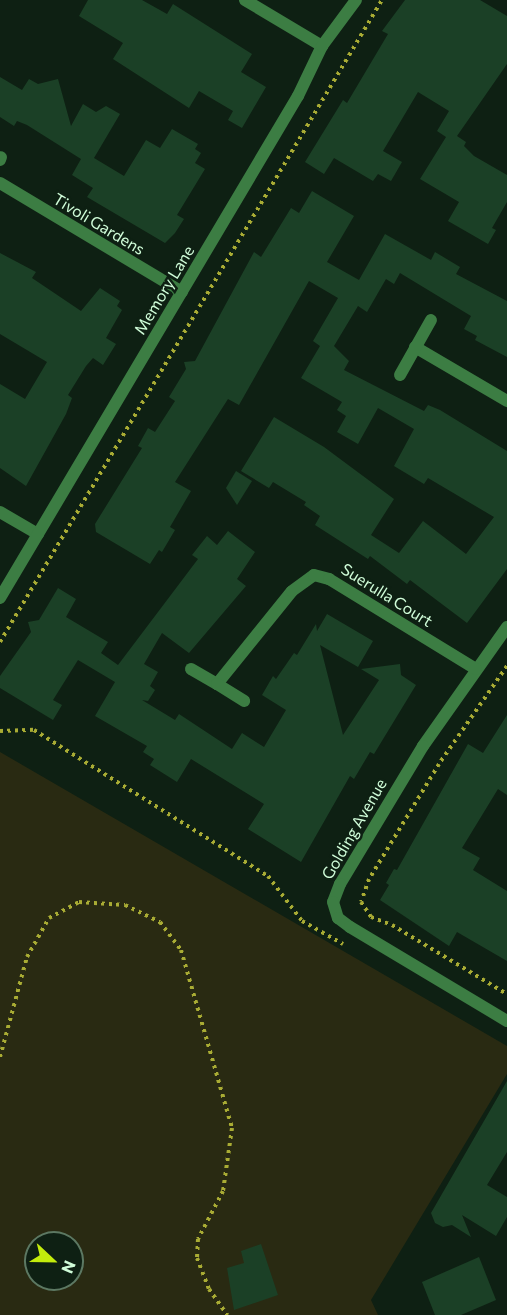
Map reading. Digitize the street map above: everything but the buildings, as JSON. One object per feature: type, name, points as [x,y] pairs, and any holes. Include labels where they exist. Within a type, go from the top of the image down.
[{"type":"street","points":[[245,0],[322,45]]},
{"type":"street","name":"Memory Lane","points":[[0,598],[298,96],[322,45],[356,0]]},
{"type":"street","name":"Tivoli Gardens","points":[[0,183],[182,292]]},
{"type":"street","points":[[399,375],[431,320]]},
{"type":"street","points":[[416,347],[507,400]]},
{"type":"street","points":[[0,512],[38,534]]},
{"type":"street","name":"Suerulla Court","points":[[217,684],[292,591],[314,575],[329,579],[476,669]]},
{"type":"street","name":"Golding Avenue","points":[[507,627],[476,669],[381,813],[333,902],[338,918],[350,927],[507,1021]]},
{"type":"street","points":[[191,669],[244,701]]},
{"type":"path","points":[[0,642],[382,0]]},
{"type":"path","points":[[507,666],[439,764],[369,879],[361,902],[371,917],[392,925],[507,994]]},
{"type":"path","points":[[0,731],[34,730],[268,876],[302,921],[350,949]]},
{"type":"path","points":[[0,1057],[27,957],[49,918],[79,902],[125,905],[160,922],[181,950],[232,1128],[223,1191],[198,1239],[197,1258],[209,1289],[227,1315]]},
{"type":"green space","points":[[0,752],[507,1046],[507,1074],[371,1300],[378,1315],[0,1315]]}]
